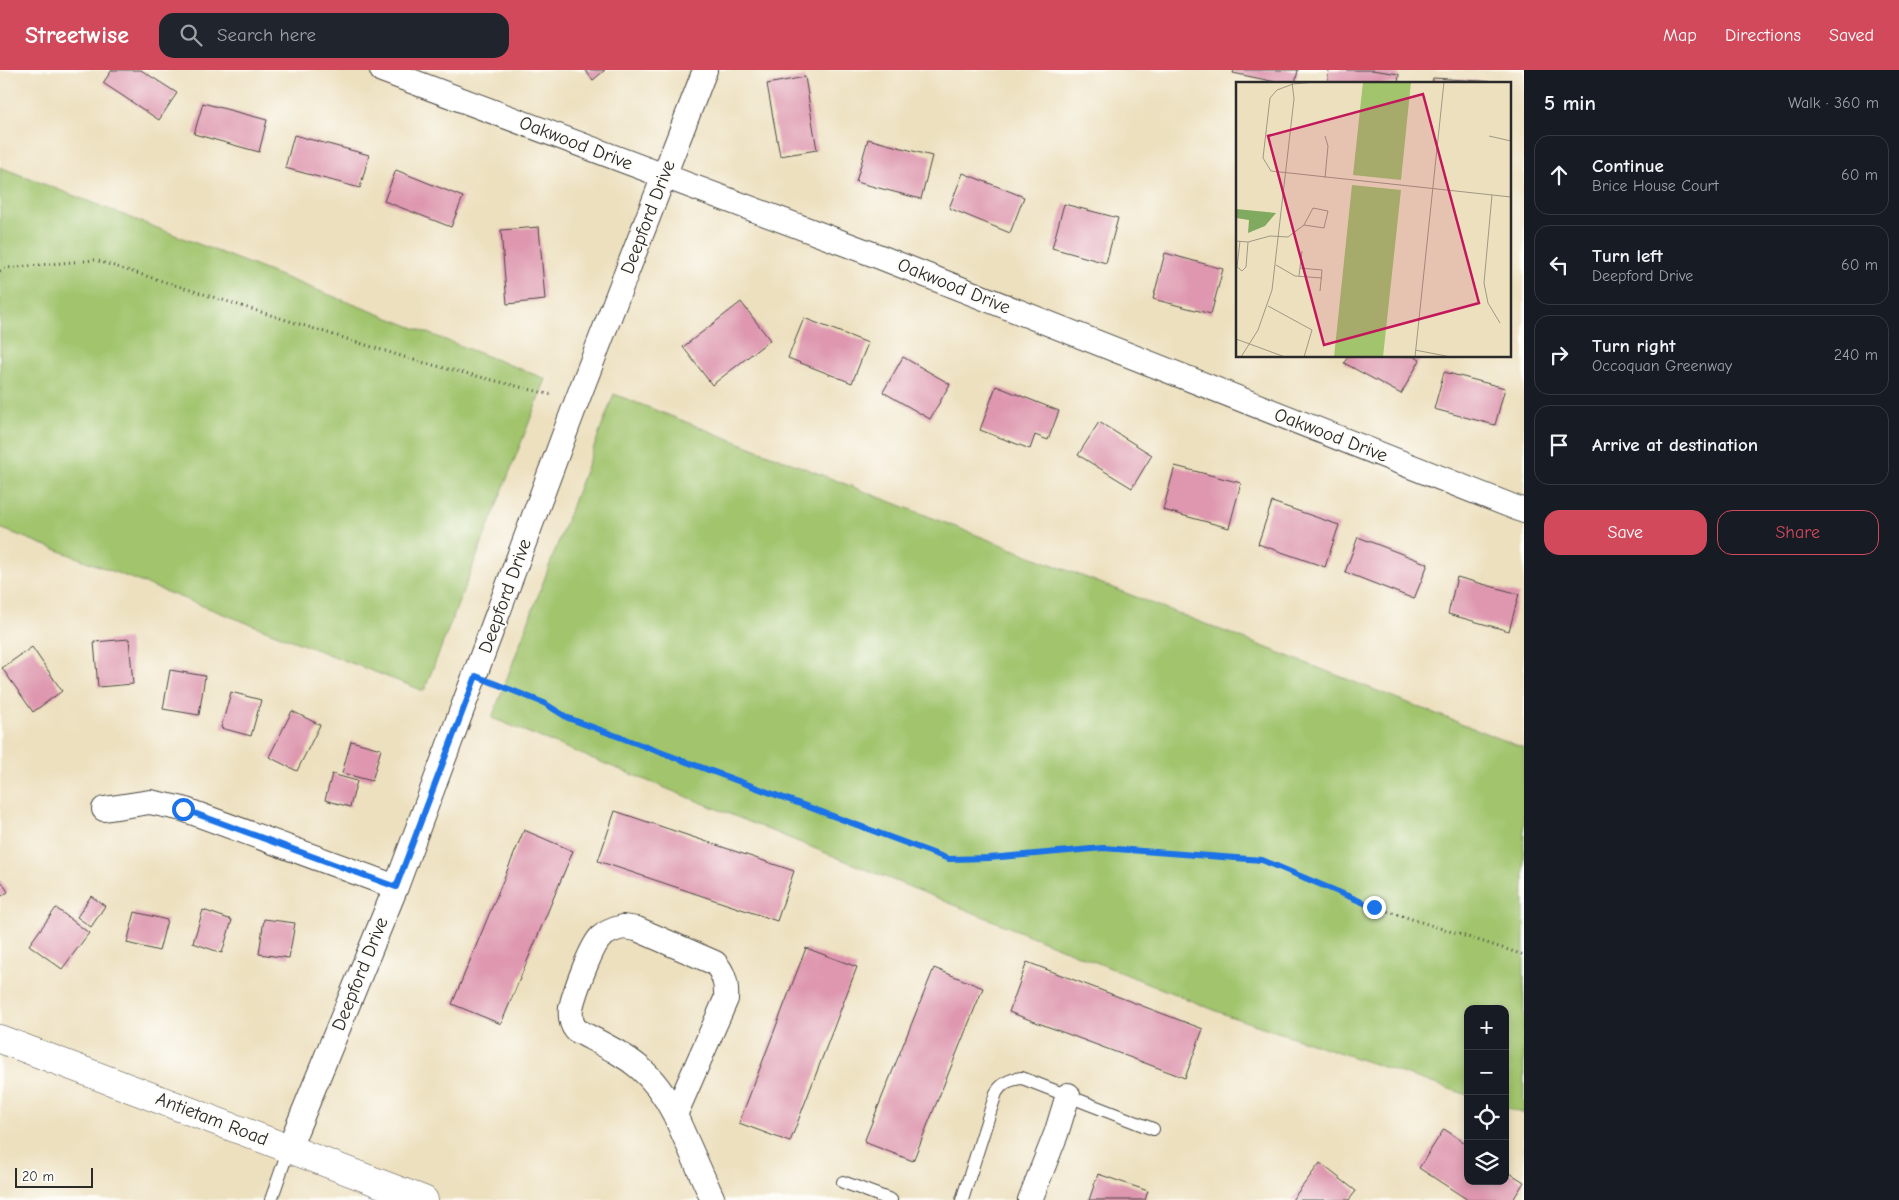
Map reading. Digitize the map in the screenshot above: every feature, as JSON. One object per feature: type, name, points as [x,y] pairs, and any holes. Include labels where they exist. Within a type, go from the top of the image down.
[{"type":"street","name":"Oakwood Drive","points":[[382,70],[875,255],[1524,511]]},
{"type":"street","name":"Deepford Drive","points":[[289,1148],[396,887],[576,403],[705,70]]},
{"type":"street","points":[[104,809],[150,802],[183,809],[396,887]]},
{"type":"street","points":[[675,1115],[726,1000],[727,987],[721,969],[715,964],[637,929],[623,928],[611,930],[601,937],[592,949],[571,1010],[572,1024],[576,1030],[629,1058],[646,1072],[664,1094],[713,1200]]},
{"type":"street","name":"Antietam Road","points":[[0,1039],[424,1200]]},
{"type":"street","points":[[1030,1200],[1056,1134],[1068,1095]]},
{"type":"lane","points":[[962,1200],[996,1093],[1000,1086],[1010,1079],[1022,1078],[1153,1129]]},
{"type":"lane","points":[[271,1200],[289,1148]]},
{"type":"lane","points":[[843,1182],[891,1200]]},
{"type":"path","points":[[0,271],[6,268],[96,260],[417,361],[546,392],[576,403]]},
{"type":"path","points":[[476,676],[544,703],[568,718],[949,859],[989,858],[1103,848],[1262,860],[1374,907],[1524,955]]},
{"type":"green space","points":[[0,167],[546,379],[424,691],[0,528]]},
{"type":"green space","points":[[614,394],[1524,748],[1524,1114],[1509,1108],[1509,1005],[1464,1005],[1464,1094],[1229,1016],[492,718]]},
{"type":"building","points":[[112,70],[141,70],[177,93],[159,120],[103,83]]},
{"type":"building","points":[[585,70],[605,70],[593,80]]},
{"type":"building","points":[[1234,70],[1298,70],[1295,82],[1276,82],[1233,73]]},
{"type":"building","points":[[1329,70],[1372,70],[1399,74],[1398,82],[1327,82]]},
{"type":"building","points":[[805,77],[817,150],[780,156],[767,84]]},
{"type":"building","points":[[1433,78],[1495,82],[1432,82]]},
{"type":"building","points":[[203,103],[267,120],[259,152],[194,134]]},
{"type":"building","points":[[294,135],[369,155],[360,188],[285,168]]},
{"type":"building","points":[[868,139],[932,156],[921,199],[856,182]]},
{"type":"building","points":[[396,170],[463,197],[451,227],[384,201]]},
{"type":"building","points":[[963,173],[1024,197],[1010,233],[949,208]]},
{"type":"building","points":[[1064,204],[1118,218],[1106,263],[1052,248]]},
{"type":"building","points":[[539,227],[545,300],[507,304],[501,230]]},
{"type":"building","points":[[1165,253],[1223,269],[1211,314],[1153,299]]},
{"type":"building","points":[[741,302],[770,340],[712,385],[683,347]]},
{"type":"building","points":[[804,318],[868,343],[852,383],[788,358]]},
{"type":"building","points":[[903,357],[950,384],[930,419],[883,392]]},
{"type":"building","points":[[1347,358],[1416,358],[1420,360],[1401,394],[1344,363]]},
{"type":"building","points":[[1444,372],[1505,388],[1495,425],[1434,409]]},
{"type":"building","points":[[996,386],[1059,411],[1048,440],[1035,435],[1030,449],[980,430]]},
{"type":"building","points":[[1099,422],[1152,455],[1132,488],[1078,455]]},
{"type":"building","points":[[1175,466],[1241,483],[1229,528],[1163,510]]},
{"type":"building","points":[[1272,502],[1339,525],[1325,567],[1258,544]]},
{"type":"building","points":[[1358,537],[1428,564],[1414,599],[1345,572]]},
{"type":"building","points":[[1457,577],[1519,594],[1509,631],[1448,614]]},
{"type":"building","points":[[129,639],[133,684],[98,687],[94,642]]},
{"type":"building","points":[[32,647],[62,691],[33,712],[2,668]]},
{"type":"building","points":[[170,670],[205,676],[199,715],[163,709]]},
{"type":"building","points":[[231,692],[261,700],[251,736],[221,728]]},
{"type":"building","points":[[292,711],[320,725],[297,771],[269,757]]},
{"type":"building","points":[[351,741],[381,749],[372,781],[342,773]]},
{"type":"building","points":[[332,774],[357,781],[350,807],[325,800]]},
{"type":"building","points":[[615,811],[794,871],[777,921],[598,861]]},
{"type":"building","points":[[524,830],[573,851],[501,1024],[452,1004]]},
{"type":"building","points":[[0,879],[8,892],[0,897]]},
{"type":"building","points":[[91,896],[105,906],[91,927],[77,917]]},
{"type":"building","points":[[56,908],[89,933],[62,969],[29,945]]},
{"type":"building","points":[[203,910],[232,920],[222,953],[193,943]]},
{"type":"building","points":[[135,912],[167,920],[159,951],[127,943]]},
{"type":"building","points":[[264,919],[295,923],[289,958],[259,954]]},
{"type":"building","points":[[806,948],[857,967],[790,1142],[739,1123]]},
{"type":"building","points":[[1027,962],[1203,1029],[1185,1078],[1009,1012]]},
{"type":"building","points":[[934,968],[983,988],[913,1161],[864,1142]]},
{"type":"building","points":[[1444,1129],[1464,1142],[1464,1185],[1509,1185],[1509,1173],[1524,1182],[1513,1200],[1468,1200],[1419,1168]]},
{"type":"building","points":[[1320,1163],[1356,1191],[1349,1200],[1292,1200]]},
{"type":"building","points":[[1098,1174],[1148,1191],[1145,1200],[1089,1200]]},
{"type":"route","points":[[183,809],[396,887],[476,676],[544,703],[568,718],[949,859],[989,858],[1103,848],[1262,860],[1374,907]]}]
